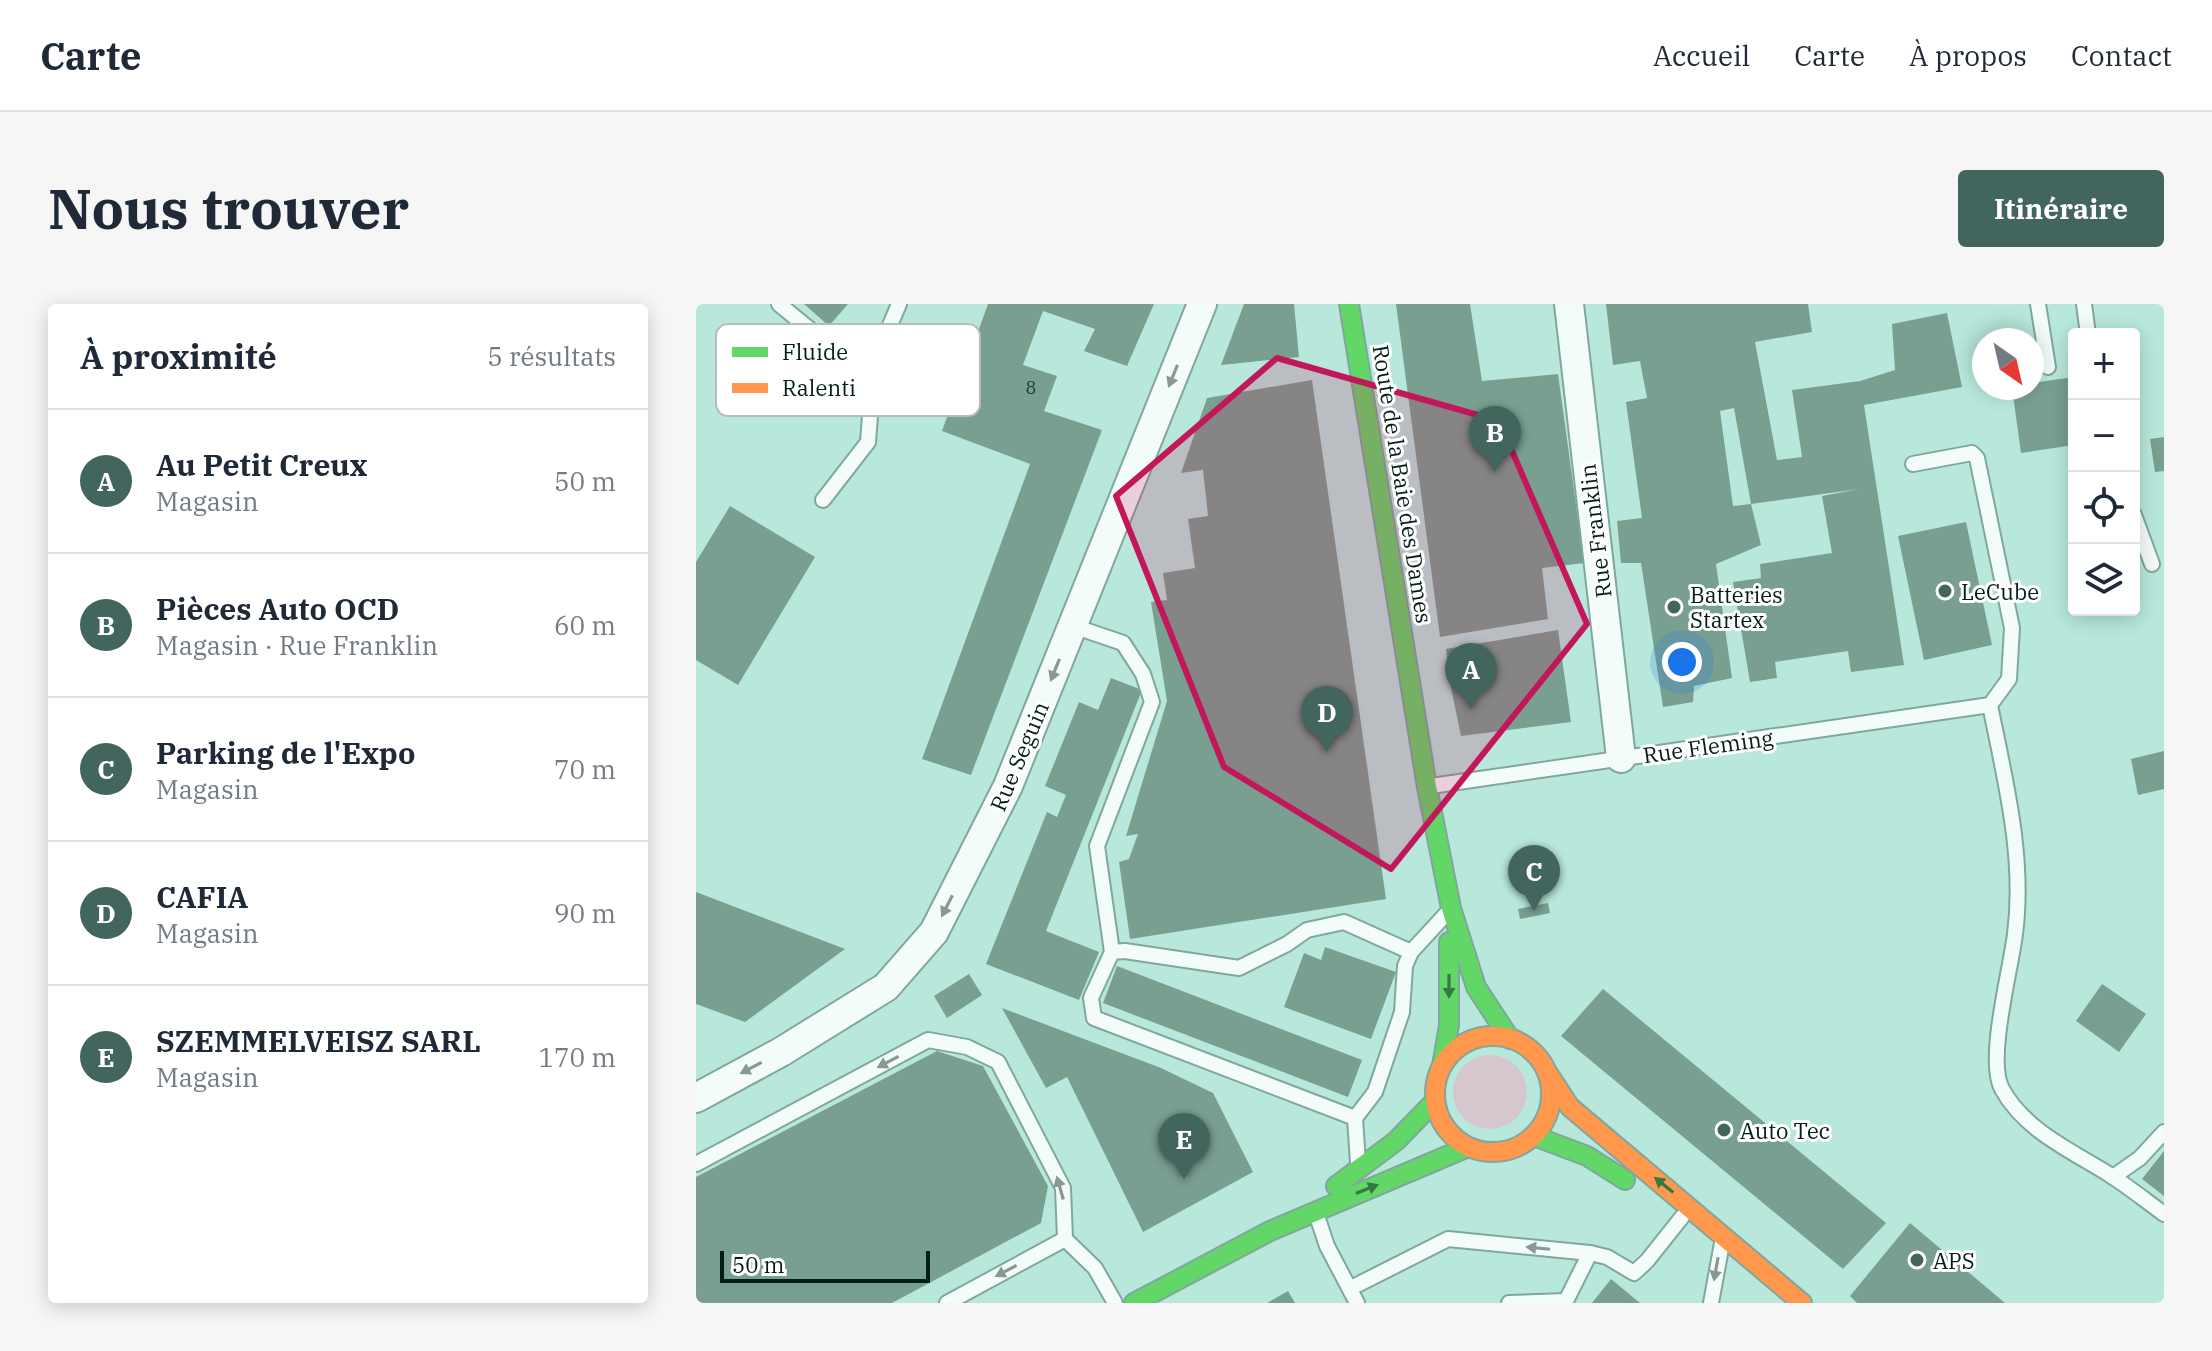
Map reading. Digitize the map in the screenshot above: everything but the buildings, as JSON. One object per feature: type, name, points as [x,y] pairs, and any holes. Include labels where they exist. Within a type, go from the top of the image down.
[{"type":"main road","name":"Route de la Baie des Dames","points":[[1349,304],[1427,787],[1451,908],[1476,987],[1510,1039]]},
{"type":"main road","name":"Route de la Baie des Dames","points":[[1442,1066],[1449,1025],[1451,908]]},
{"type":"main road","points":[[1547,1072],[1551,1098],[1547,1116],[1534,1136],[1518,1147],[1485,1152],[1468,1147],[1444,1125],[1435,1101],[1437,1080],[1442,1066],[1459,1047],[1477,1038],[1491,1036],[1510,1039],[1531,1049],[1547,1072],[1570,1107],[1802,1303]]},
{"type":"main road","points":[[1270,1231],[1358,1171],[1396,1141],[1435,1101]]},
{"type":"main road","points":[[1534,1136],[1587,1156],[1682,1217],[1724,1235]]},
{"type":"main road","points":[[1134,1303],[1270,1231],[1468,1147]]},
{"type":"street","name":"Rue Seguin","points":[[696,1098],[781,1052],[886,987],[934,932],[1008,786],[1202,304]]},
{"type":"street","name":"Rue Franklin","points":[[1569,304],[1621,758]]},
{"type":"lane","points":[[779,304],[803,324]]},
{"type":"lane","points":[[891,324],[899,304]]},
{"type":"lane","points":[[2038,304],[2048,367]]},
{"type":"lane","points":[[2084,304],[2087,328]]},
{"type":"lane","points":[[823,500],[868,442],[870,416]]},
{"type":"lane","points":[[1913,464],[1972,453],[1980,464],[2012,628],[2009,679],[1990,705],[2009,797],[2019,885],[1996,1070],[2002,1089],[2034,1128],[2113,1177],[2164,1214]]},
{"type":"lane","points":[[2140,531],[2152,564]]},
{"type":"lane","points":[[1073,626],[1123,643],[1143,674],[1152,702],[1097,846],[1112,952],[1091,998],[1094,1018],[1355,1118]]},
{"type":"lane","name":"Rue Fleming","points":[[1427,787],[1990,705]]},
{"type":"lane","points":[[1358,1171],[1355,1118],[1375,1092],[1402,1012],[1405,966],[1411,952],[1451,908]]},
{"type":"lane","points":[[1112,952],[1125,951],[1239,968],[1287,944],[1307,930],[1344,922],[1411,952]]},
{"type":"lane","points":[[696,1164],[928,1040],[967,1047],[998,1062],[1063,1188],[1065,1239],[1095,1268],[1115,1303]]},
{"type":"lane","points":[[2113,1177],[2140,1158],[2164,1132]]},
{"type":"lane","points":[[1315,1211],[1327,1246],[1357,1303]]},
{"type":"lane","points":[[1351,1288],[1448,1239],[1590,1253],[1607,1257],[1634,1273],[1682,1217]]},
{"type":"lane","points":[[1711,1303],[1724,1235]]},
{"type":"lane","points":[[947,1303],[1065,1239]]},
{"type":"lane","points":[[1509,1303],[1566,1301],[1590,1253]]},
{"type":"highlighted area","points":[[1277,358],[1499,421],[1587,624],[1391,869],[1224,767],[1116,496]]},
{"type":"shaded area","points":[[1497,1055],[1517,1065],[1525,1078],[1525,1106],[1517,1119],[1504,1127],[1483,1129],[1463,1119],[1455,1106],[1453,1085],[1463,1065],[1476,1057]]},
{"type":"traffic: fast","points":[[1349,304],[1427,787],[1451,908],[1476,987],[1510,1039]]},
{"type":"traffic: fast","points":[[1442,1066],[1449,1025],[1449,942]]},
{"type":"traffic: fast","points":[[1336,1186],[1396,1141],[1435,1101]]},
{"type":"traffic: fast","points":[[1534,1136],[1587,1156],[1625,1180]]},
{"type":"traffic: fast","points":[[1134,1303],[1270,1231],[1468,1147]]},
{"type":"traffic: slow","points":[[1493,1036],[1515,1041],[1534,1053],[1546,1072],[1551,1094],[1546,1116],[1534,1135],[1515,1147],[1493,1152],[1471,1147],[1452,1135],[1440,1116],[1435,1094],[1440,1072],[1452,1053],[1471,1041],[1493,1036]]},
{"type":"traffic: slow","points":[[1547,1072],[1570,1107],[1802,1303]]},
{"type":"place","name":"Pièces Auto OCD","points":[[1495,472]]},
{"type":"place","name":"LeCube","points":[[1945,591]]},
{"type":"place","name":"Batteries Startex","points":[[1674,607]]},
{"type":"place","name":"Au Petit Creux","points":[[1471,709]]},
{"type":"place","name":"CAFIA","points":[[1327,752]]},
{"type":"place","name":"Parking de l'Expo","points":[[1534,911]]},
{"type":"place","name":"Auto Tec","points":[[1724,1130]]},
{"type":"place","name":"SZEMMELVEISZ SARL","points":[[1184,1179]]},
{"type":"place","name":"APS","points":[[1917,1260]]}]
